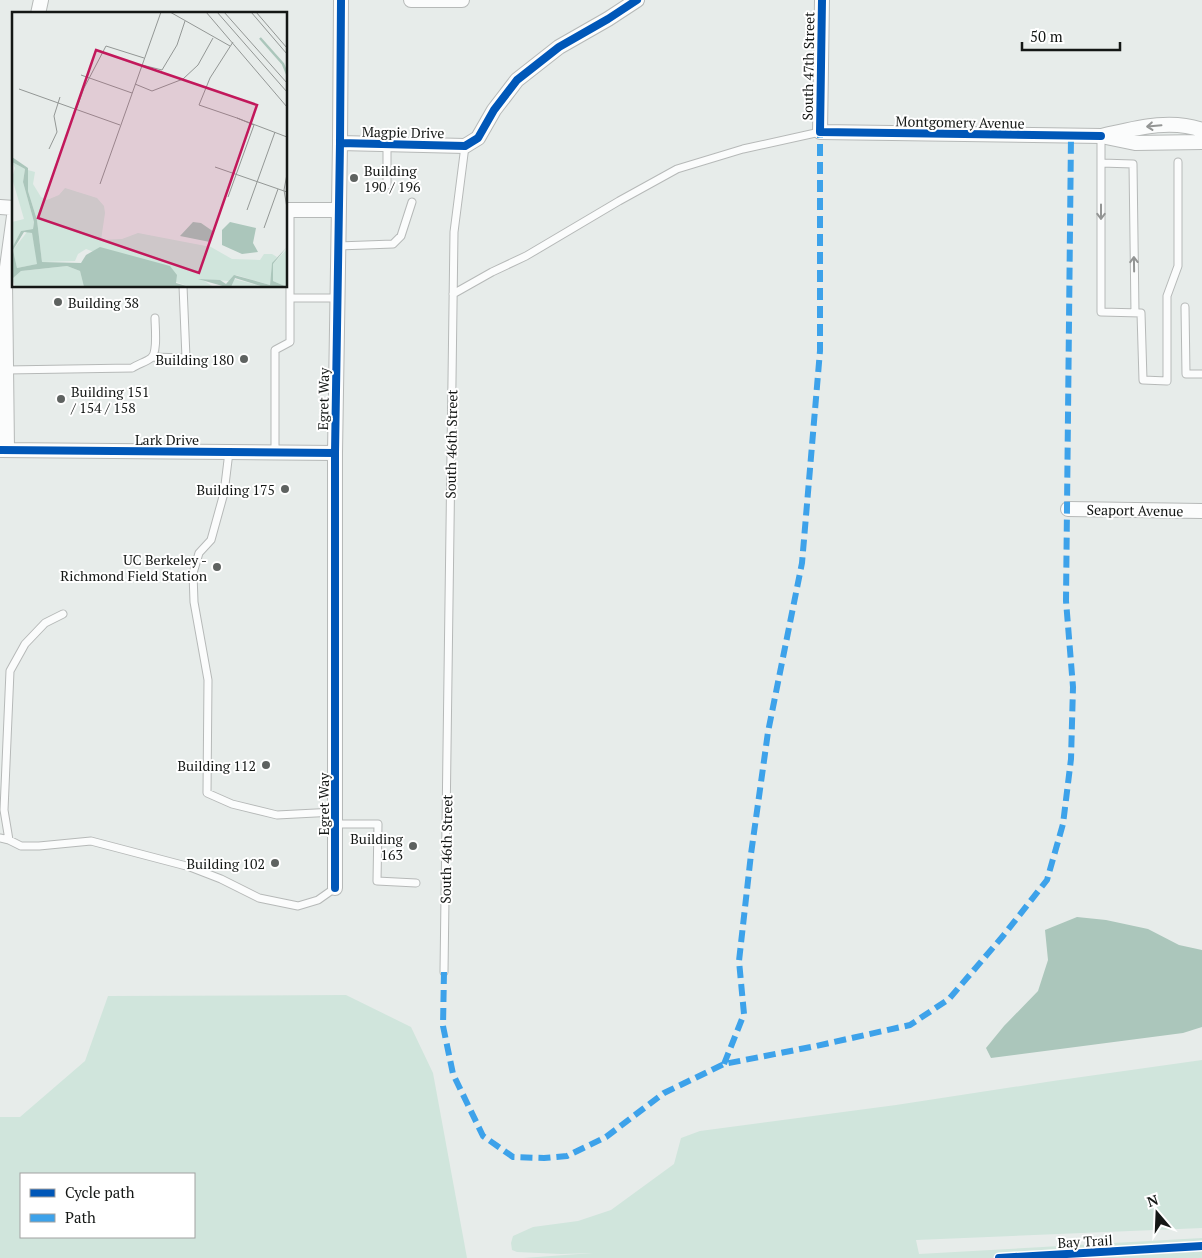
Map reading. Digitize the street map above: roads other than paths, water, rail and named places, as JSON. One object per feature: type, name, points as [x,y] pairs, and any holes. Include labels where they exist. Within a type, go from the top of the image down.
[{"type":"street","name":"Egret Way","points":[[335,888],[335,453],[341,0]]},
{"type":"street","points":[[411,0],[462,0]]},
{"type":"street","points":[[465,146],[478,138],[494,110],[517,80],[559,47],[637,0]]},
{"type":"street","name":"South 47th Street","points":[[820,132],[822,0]]},
{"type":"street","name":"Montgomery Avenue","points":[[1100,136],[1158,125],[1180,125],[1202,130]]},
{"type":"street","name":"Montgomery Avenue","points":[[820,132],[1100,136],[1135,143],[1202,142]]},
{"type":"street","name":"Magpie Drive","points":[[340,143],[465,146]]},
{"type":"street","points":[[288,210],[338,210]]},
{"type":"street","points":[[3,450],[6,370],[5,282],[12,231]]},
{"type":"street","name":"Lark Drive","points":[[3,450],[335,453]]},
{"type":"street","name":"Seaport Avenue","points":[[1068,509],[1202,510]]},
{"type":"lane","points":[[454,294],[492,272],[526,256],[676,169],[743,149],[820,132]]},
{"type":"lane","points":[[1100,136],[1101,312],[1141,313],[1144,380],[1167,380],[1167,296],[1178,266],[1178,162]]},
{"type":"lane","points":[[386,185],[387,144]]},
{"type":"lane","name":"South 46th Street","points":[[444,972],[454,232],[465,146]]},
{"type":"lane","points":[[1101,163],[1133,164],[1135,313]]},
{"type":"lane","points":[[338,246],[393,244],[401,236],[412,202]]},
{"type":"lane","points":[[275,452],[275,350],[290,342],[288,210]]},
{"type":"lane","points":[[6,370],[132,368],[152,357],[186,358],[183,288]]},
{"type":"lane","points":[[290,298],[337,298]]},
{"type":"lane","points":[[1186,307],[1186,374],[1202,374]]},
{"type":"lane","points":[[152,357],[155,348],[155,318]]},
{"type":"lane","points":[[229,452],[224,493],[211,540],[199,553],[193,573],[194,602],[208,680],[206,793],[232,804],[277,815],[335,818],[378,824],[377,881],[416,883]]},
{"type":"lane","points":[[9,840],[4,810],[10,671],[25,644],[45,622],[63,614]]},
{"type":"lane","points":[[0,838],[21,846],[91,841],[190,867],[221,879],[259,898],[298,906],[318,900],[335,888]]},
{"type":"place","name":"Building 190 / 196","points":[[354,178]]},
{"type":"place","name":"Building 38","points":[[58,302]]},
{"type":"place","name":"Building 180","points":[[244,359]]},
{"type":"place","name":"Building 151 / 154 / 158","points":[[61,399]]},
{"type":"place","name":"Building 175","points":[[285,489]]},
{"type":"place","name":"UC Berkeley - Richmond Field Station","points":[[217,567]]},
{"type":"place","name":"Building 112","points":[[266,765]]},
{"type":"place","name":"Building 163","points":[[413,846]]},
{"type":"place","name":"Building 102","points":[[275,863]]}]
